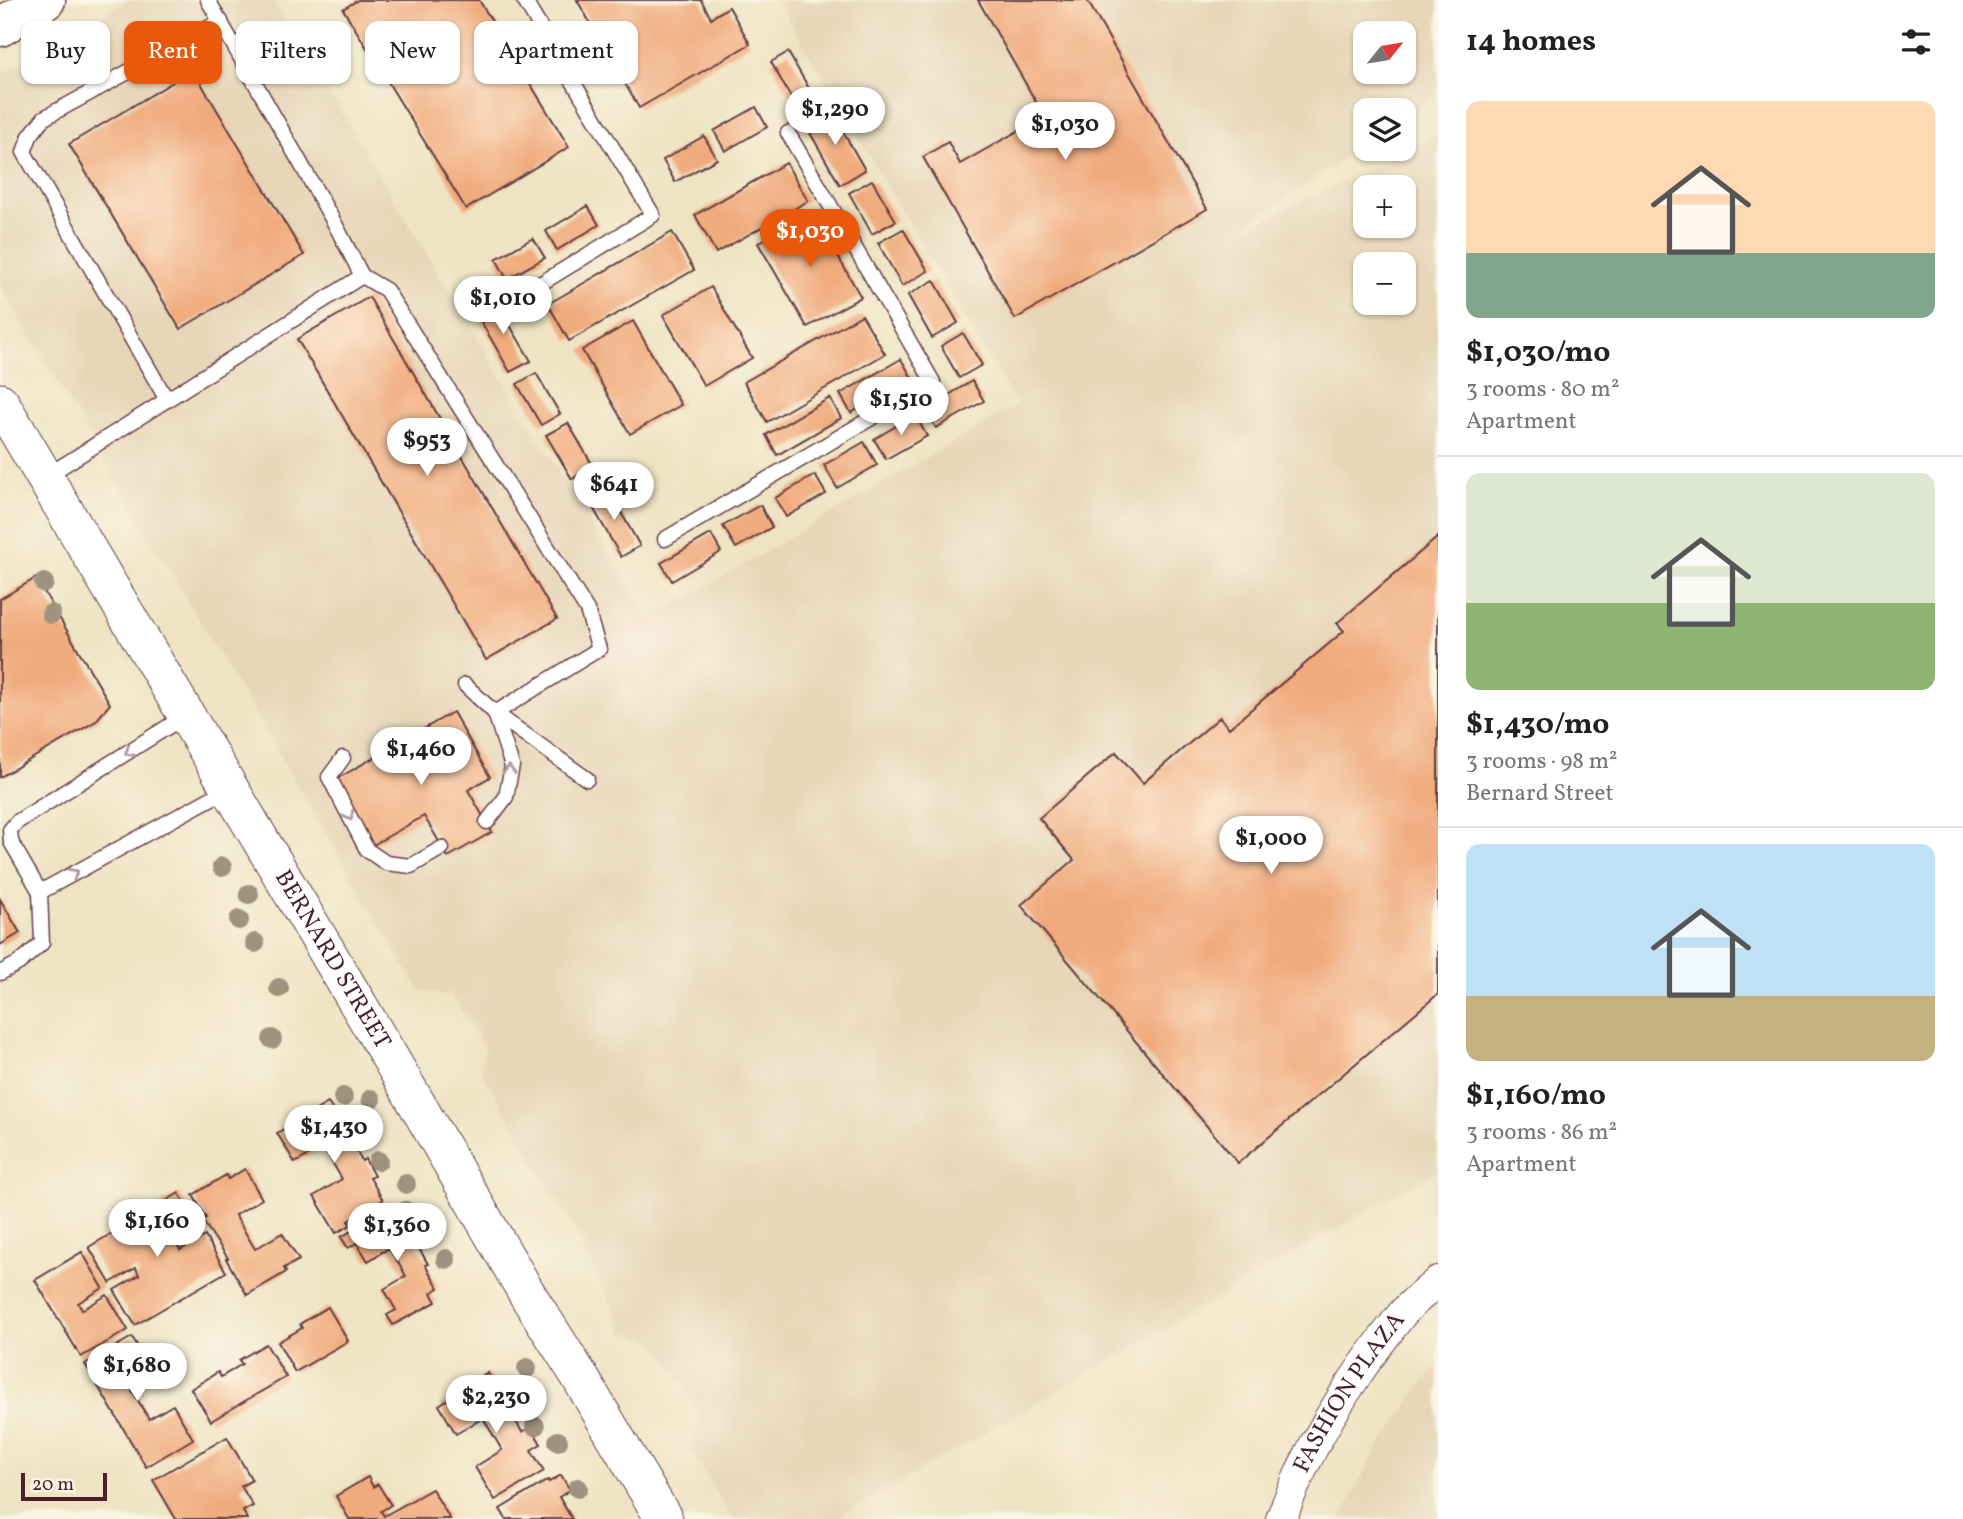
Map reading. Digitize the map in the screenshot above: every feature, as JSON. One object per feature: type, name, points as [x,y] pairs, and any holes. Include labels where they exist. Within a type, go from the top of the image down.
[{"type":"main road","points":[[0,27],[46,0]]},
{"type":"street","name":"BERNARD STREET","points":[[0,402],[528,1297],[578,1374],[664,1519]]},
{"type":"street","name":"FASHION PLAZA","points":[[1281,1519],[1317,1439],[1354,1380],[1404,1312],[1438,1281]]},
{"type":"lane","points":[[208,0],[221,21]]},
{"type":"lane","points":[[522,295],[653,215],[524,0]]},
{"type":"lane","points":[[222,23],[362,276],[386,290],[587,610],[599,649],[495,713]]},
{"type":"lane","points":[[124,74],[44,118],[30,136],[24,152],[167,400]]},
{"type":"lane","points":[[665,540],[933,382],[788,133]]},
{"type":"lane","points":[[45,477],[362,276]]},
{"type":"lane","points":[[465,685],[495,713],[587,779]]},
{"type":"lane","points":[[486,822],[506,797],[512,766],[495,713]]},
{"type":"lane","points":[[0,973],[19,963],[42,943],[40,892],[11,842],[10,830],[17,822],[187,715]]},
{"type":"lane","points":[[343,758],[329,777],[367,850],[386,863],[411,866],[442,848]]},
{"type":"lane","points":[[40,892],[230,788]]},
{"type":"shaded area","points":[[127,0],[273,0],[286,21],[236,21],[236,84],[324,84],[649,620],[1017,405],[777,0],[1438,0],[1438,95],[1416,110],[1416,98],[1353,98],[1353,152],[1232,235],[1353,176],[1353,238],[1416,238],[1416,175],[1356,175],[1384,161],[1416,161],[1416,146],[1438,135],[1438,1170],[836,1519],[732,1519],[691,1450],[700,1415],[656,1341],[624,1333],[581,1239],[480,1069],[485,1050],[450,992],[443,996],[418,989],[0,285],[0,74],[21,62],[21,84],[110,84],[110,21],[91,21]]},
{"type":"shaded area","points":[[1438,1365],[1438,1519],[1341,1519],[1372,1458]]},
{"type":"building","points":[[358,0],[479,0],[492,21],[474,21],[474,84],[530,84],[569,147],[466,209],[389,84],[460,84],[460,21],[365,21],[365,45],[343,9]]},
{"type":"building","points":[[577,0],[701,0],[711,18],[729,7],[750,44],[639,108],[625,84],[638,84],[638,21],[589,21]]},
{"type":"building","points":[[978,0],[1087,0],[1207,209],[1015,319],[923,157],[948,142],[960,164],[1044,116]]},
{"type":"building","points":[[788,52],[817,102],[799,112],[771,62]]},
{"type":"building","points":[[170,84],[201,84],[304,255],[180,329],[69,144]]},
{"type":"building","points":[[756,107],[767,127],[725,151],[714,131]]},
{"type":"building","points":[[830,109],[865,170],[840,185],[805,124]]},
{"type":"building","points":[[704,136],[717,159],[675,182],[663,160]]},
{"type":"building","points":[[786,163],[808,201],[716,253],[695,215]]},
{"type":"building","points":[[872,180],[896,221],[872,234],[849,193]]},
{"type":"building","points":[[588,206],[599,225],[557,250],[546,231]]},
{"type":"building","points":[[812,211],[861,297],[807,327],[758,243]]},
{"type":"building","points":[[903,229],[928,271],[902,286],[878,243]]},
{"type":"building","points":[[672,232],[694,270],[569,341],[548,304]]},
{"type":"building","points":[[533,238],[545,258],[507,279],[496,259]]},
{"type":"building","points":[[934,280],[958,323],[932,338],[908,295]]},
{"type":"building","points":[[711,287],[752,358],[704,386],[663,315]]},
{"type":"building","points":[[369,297],[557,619],[486,660],[297,339]]},
{"type":"building","points":[[495,300],[531,361],[510,372],[475,311]]},
{"type":"building","points":[[862,315],[885,354],[767,422],[744,382]]},
{"type":"building","points":[[633,321],[681,405],[630,434],[582,350]]},
{"type":"building","points":[[963,333],[982,365],[959,378],[941,346]]},
{"type":"building","points":[[901,359],[912,378],[851,413],[840,394]]},
{"type":"building","points":[[536,373],[560,414],[541,425],[517,384]]},
{"type":"building","points":[[972,381],[984,401],[936,428],[925,409]]},
{"type":"building","points":[[830,398],[841,418],[777,455],[766,435]]},
{"type":"building","points":[[915,415],[927,436],[886,459],[874,439]]},
{"type":"building","points":[[568,423],[593,466],[572,479],[546,435]]},
{"type":"building","points":[[864,442],[877,465],[837,488],[824,465]]},
{"type":"building","points":[[815,475],[826,494],[786,517],[775,498]]},
{"type":"building","points":[[606,486],[640,546],[621,557],[587,497]]},
{"type":"building","points":[[760,505],[772,527],[736,548],[723,526]]},
{"type":"building","points":[[711,534],[721,552],[672,581],[661,563]]},
{"type":"building","points":[[1438,537],[1438,994],[1238,1163],[1021,905],[1074,860],[1039,818],[1116,752],[1143,783],[1220,717],[1229,728],[1344,631],[1337,623]]},
{"type":"building","points":[[36,578],[110,704],[96,721],[0,777],[0,599]]},
{"type":"building","points":[[453,712],[490,777],[468,790],[492,832],[448,857],[424,816],[373,845],[335,780]]},
{"type":"building","points":[[0,899],[20,933],[0,945]]},
{"type":"building","points":[[328,1103],[351,1137],[349,1138],[362,1161],[365,1159],[374,1176],[370,1178],[383,1200],[348,1221],[351,1225],[336,1233],[314,1196],[342,1179],[323,1147],[295,1163],[277,1133]]},
{"type":"building","points":[[245,1169],[262,1199],[235,1215],[255,1249],[282,1233],[299,1260],[284,1268],[286,1272],[247,1295],[226,1259],[228,1258],[202,1220],[206,1218],[193,1195],[226,1175],[228,1179]]},
{"type":"building","points":[[179,1193],[201,1230],[177,1244],[180,1250],[205,1236],[226,1272],[135,1325],[114,1290],[139,1275],[136,1268],[110,1283],[89,1247]]},
{"type":"building","points":[[391,1208],[406,1233],[409,1231],[439,1288],[431,1293],[436,1302],[393,1325],[387,1315],[396,1310],[384,1289],[406,1276],[389,1248],[368,1261],[357,1243],[348,1248],[341,1237]]},
{"type":"building","points":[[82,1252],[103,1288],[78,1303],[82,1310],[107,1295],[128,1330],[81,1357],[35,1280]]},
{"type":"building","points":[[328,1307],[348,1341],[295,1372],[278,1342],[302,1328],[300,1324]]},
{"type":"building","points":[[132,1337],[154,1373],[130,1387],[149,1419],[173,1405],[193,1439],[146,1467],[85,1364]]},
{"type":"building","points":[[266,1344],[286,1377],[211,1421],[191,1389],[218,1372],[221,1377],[242,1364],[239,1360]]},
{"type":"building","points":[[488,1373],[499,1391],[507,1386],[517,1403],[508,1408],[522,1432],[531,1427],[541,1444],[531,1450],[544,1471],[495,1500],[475,1467],[502,1450],[483,1418],[456,1434],[439,1405]]},
{"type":"building","points":[[227,1437],[252,1480],[241,1486],[253,1506],[243,1511],[247,1519],[176,1519],[153,1480]]},
{"type":"building","points":[[561,1475],[570,1490],[559,1497],[572,1519],[506,1519],[500,1509]]},
{"type":"building","points":[[368,1477],[373,1487],[378,1484],[391,1505],[381,1511],[384,1516],[432,1489],[450,1519],[349,1519],[336,1496]]}]
